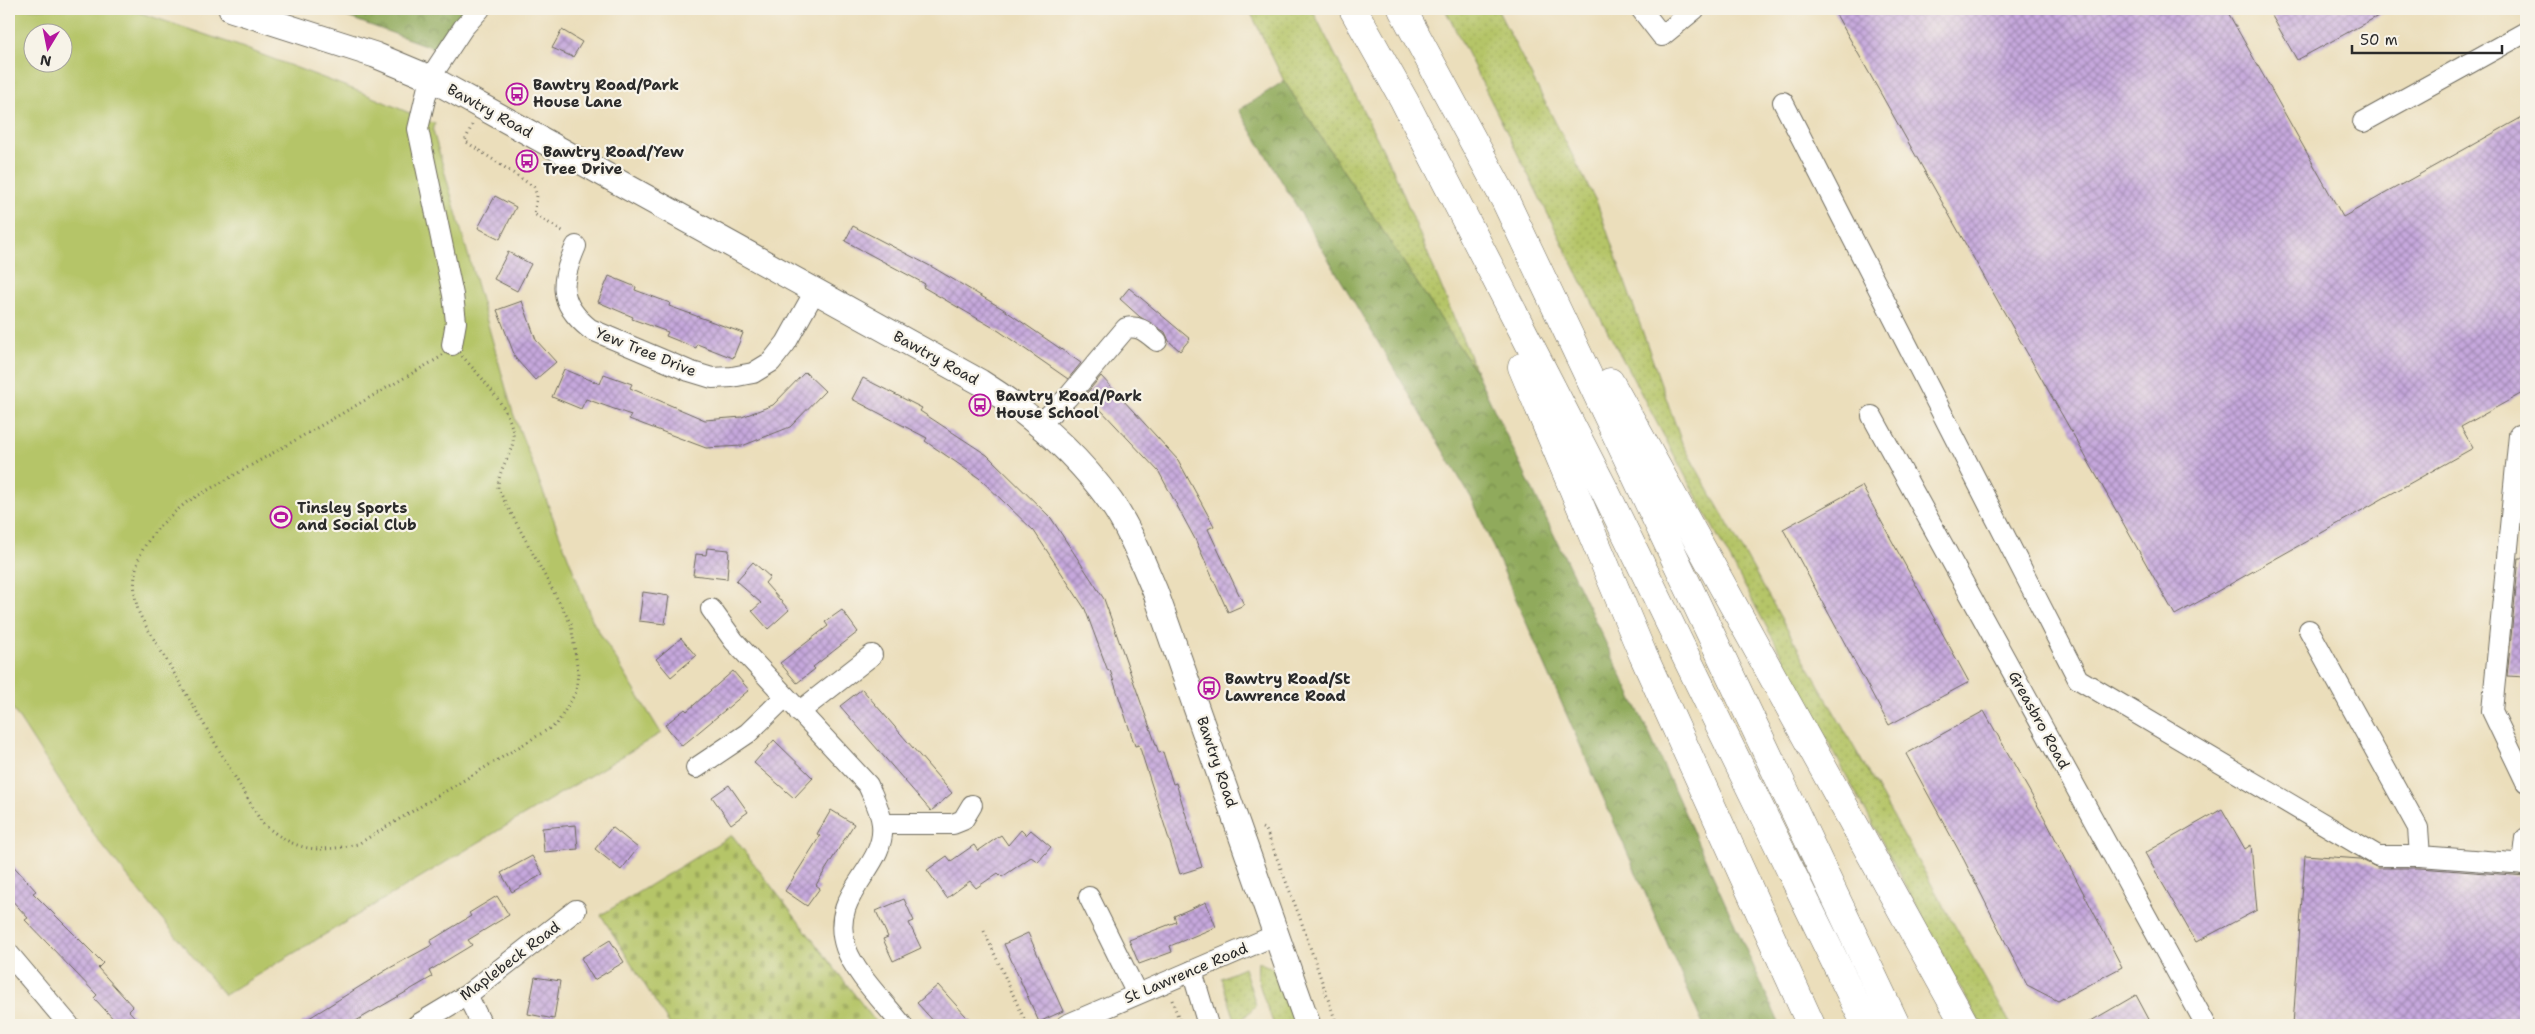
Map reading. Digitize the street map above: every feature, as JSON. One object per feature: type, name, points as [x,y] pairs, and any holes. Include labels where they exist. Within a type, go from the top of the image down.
[{"type":"highway","points":[[1353,9],[1404,100],[1605,491],[1866,1025]]},
{"type":"highway","points":[[1402,9],[1505,200],[1896,1025]]},
{"type":"highway","points":[[1443,178],[1643,655],[1811,1025]]},
{"type":"highway","points":[[1522,237],[1596,357],[1965,1025]]},
{"type":"main road","name":"Bawtry Road","points":[[231,9],[375,55],[430,78],[980,382],[1018,406],[1054,437],[1111,503],[1135,544],[1178,653],[1278,934],[1308,1025]]},
{"type":"street","points":[[452,345],[456,322],[453,295],[418,129],[430,78],[462,28],[480,9]]},
{"type":"street","points":[[1641,9],[1662,36],[1695,9]]},
{"type":"street","points":[[2364,122],[2526,32]]},
{"type":"street","points":[[1783,102],[2078,679],[2378,856],[2420,856],[2525,864],[2526,838]]},
{"type":"street","name":"Yew Tree Drive","points":[[576,246],[565,272],[564,290],[568,307],[580,322],[599,333],[688,371],[712,378],[753,373],[770,362],[786,343],[816,291]]},
{"type":"street","points":[[1040,424],[1068,397],[1126,328],[1134,326],[1158,341]]},
{"type":"street","name":"Greasbro Road","points":[[1872,416],[2206,1025]]},
{"type":"street","points":[[2526,434],[2519,436],[2492,711],[2526,782]]},
{"type":"street","points":[[711,609],[734,641],[868,785],[882,824],[881,840],[875,854],[846,901],[843,934],[852,960],[902,1025]]},
{"type":"street","points":[[2309,630],[2418,828],[2420,856]]},
{"type":"street","points":[[799,712],[872,655]]},
{"type":"street","points":[[696,768],[748,733],[785,697]]},
{"type":"street","points":[[882,824],[953,824],[963,820],[972,805]]},
{"type":"street","points":[[1089,897],[1137,994]]},
{"type":"street","name":"Maplebeck Road","points":[[417,1025],[467,995],[576,910]]},
{"type":"street","name":"St Lawrence Road","points":[[1071,1024],[1278,934]]},
{"type":"street","points":[[9,954],[69,1025]]},
{"type":"street","points":[[1192,971],[1208,1025]]},
{"type":"street","points":[[467,995],[482,1025]]},
{"type":"path","points":[[480,106],[464,141],[534,187],[537,196],[534,214],[560,228],[576,246]]},
{"type":"path","points":[[452,345],[494,394],[509,417],[513,434],[512,446],[498,476],[498,489],[571,624],[577,664],[576,692],[557,724],[358,844],[333,849],[306,849],[280,838],[262,823],[151,634],[137,607],[135,575],[140,552],[160,524],[187,502],[439,358],[452,345]]},
{"type":"path","points":[[1259,825],[1266,830],[1299,915],[1337,1025]]},
{"type":"path","points":[[984,931],[1027,1025]]},
{"type":"path","points":[[1166,982],[1182,1025]]},
{"type":"green space","name":"Tinsley Sports and Social Club","points":[[9,9],[129,9],[236,45],[363,93],[435,124],[433,131],[513,413],[593,622],[661,733],[224,995],[97,839],[9,703]]},
{"type":"green space","points":[[325,9],[467,9],[442,51]]},
{"type":"green space","points":[[1249,9],[1312,9],[1395,174],[1477,374],[1284,81]]},
{"type":"green space","points":[[1445,9],[1497,9],[1597,203],[1682,443],[2011,1025],[1981,1025],[1972,1009],[1593,304]]},
{"type":"green space","points":[[1284,81],[1477,374],[1646,727],[1780,1025],[1703,1025],[1472,499],[1239,110]]},
{"type":"green space","points":[[732,835],[878,1025],[670,1025],[601,915]]},
{"type":"green space","points":[[1258,962],[1274,969],[1280,976],[1297,1025],[1274,1025],[1260,986]]},
{"type":"green space","points":[[1244,968],[1256,1005],[1237,1025],[1221,978]]},
{"type":"building","points":[[1833,9],[2226,9],[2343,217],[2526,115],[2526,391],[2461,427],[2473,448],[2175,615]]},
{"type":"building","points":[[2268,9],[2391,9],[2297,60]]},
{"type":"building","points":[[562,30],[582,42],[573,57],[552,48]]},
{"type":"building","points":[[495,196],[516,207],[500,239],[478,228]]},
{"type":"building","points":[[853,226],[934,268],[1003,309],[1081,363],[1068,379],[999,331],[923,287],[925,284],[845,241]]},
{"type":"building","points":[[508,252],[531,264],[517,291],[494,279]]},
{"type":"building","points":[[609,276],[636,287],[635,290],[670,303],[669,306],[743,333],[733,358],[697,344],[696,348],[666,336],[668,332],[632,319],[633,317],[598,302]]},
{"type":"building","points":[[1129,288],[1190,339],[1180,351],[1169,341],[1165,332],[1140,317],[1120,299]]},
{"type":"building","points":[[522,301],[536,340],[556,362],[535,380],[516,359],[497,310]]},
{"type":"building","points":[[564,369],[600,384],[604,374],[632,384],[630,388],[705,420],[742,417],[773,405],[805,372],[825,391],[790,427],[742,446],[706,448],[629,419],[631,415],[586,399],[581,409],[552,397]]},
{"type":"building","points":[[1101,376],[1178,460],[1214,526],[1208,529],[1244,605],[1228,612],[1196,541],[1159,472],[1086,394]]},
{"type":"building","points":[[863,378],[922,408],[920,411],[987,455],[1051,518],[1104,599],[1159,753],[1163,752],[1173,784],[1176,783],[1202,867],[1180,874],[1139,745],[1135,746],[1110,670],[1108,671],[1085,609],[1034,531],[979,478],[925,441],[927,438],[852,399]]},
{"type":"building","points":[[1862,486],[1969,682],[1889,725],[1783,529]]},
{"type":"building","points":[[707,548],[729,550],[727,579],[693,575],[696,554],[706,555]]},
{"type":"building","points":[[2519,558],[2526,558],[2526,677],[2507,676]]},
{"type":"building","points":[[753,562],[770,577],[765,583],[789,610],[768,629],[752,611],[761,603],[736,581]]},
{"type":"building","points":[[643,592],[669,596],[665,624],[639,621]]},
{"type":"building","points":[[842,610],[858,632],[813,667],[815,669],[797,683],[780,663],[828,626],[825,622]]},
{"type":"building","points":[[681,638],[696,656],[671,677],[656,659]]},
{"type":"building","points":[[733,671],[749,690],[682,746],[665,725],[685,709],[687,711]]},
{"type":"building","points":[[862,689],[952,793],[931,811],[840,706]]},
{"type":"building","points":[[1984,711],[2044,817],[2122,967],[2058,1001],[2027,985],[1964,860],[1906,754]]},
{"type":"building","points":[[774,740],[813,778],[794,798],[754,763]]},
{"type":"building","points":[[729,785],[748,812],[731,824],[712,797]]},
{"type":"building","points":[[2222,809],[2245,849],[2251,845],[2257,910],[2196,942],[2145,853]]},
{"type":"building","points":[[831,810],[854,824],[816,885],[820,888],[807,906],[785,891],[820,836],[817,834]]},
{"type":"building","points":[[576,825],[578,849],[544,852],[542,828]]},
{"type":"building","points":[[612,827],[638,848],[621,870],[595,849]]},
{"type":"building","points":[[1021,830],[1026,835],[1031,830],[1051,847],[1038,862],[1031,857],[1002,877],[998,873],[976,888],[970,881],[947,898],[927,870],[947,856],[951,861],[974,845],[978,851],[1001,835],[1008,845]]},
{"type":"building","points":[[2305,855],[2360,859],[2378,868],[2420,868],[2526,876],[2526,1025],[2293,1025]]},
{"type":"building","points":[[532,856],[543,874],[512,892],[501,873]]},
{"type":"building","points":[[9,861],[36,891],[33,893],[103,963],[98,968],[133,1007],[129,1011],[142,1025],[119,1025],[94,998],[97,995],[25,920],[28,918],[9,897]]},
{"type":"building","points":[[497,896],[509,915],[468,940],[472,945],[429,971],[432,977],[349,1025],[298,1025],[388,969],[432,945],[430,941],[471,916],[469,913]]},
{"type":"building","points":[[904,899],[914,921],[909,923],[921,948],[893,961],[883,939],[888,937],[876,911]]},
{"type":"building","points":[[1206,902],[1216,927],[1170,946],[1172,952],[1139,964],[1129,940],[1176,922],[1174,916]]},
{"type":"building","points":[[1028,933],[1063,1011],[1039,1022],[1004,944]]},
{"type":"building","points":[[610,940],[624,962],[594,980],[581,958]]},
{"type":"building","points":[[535,977],[560,981],[554,1019],[528,1014]]},
{"type":"building","points":[[938,985],[974,1025],[937,1025],[917,1003]]},
{"type":"building","points":[[2136,995],[2152,1025],[2084,1025]]},
{"type":"place","name":"Bawtry Road/Park House Lane","points":[[517,94]]},
{"type":"place","name":"Bawtry Road/Yew Tree Drive","points":[[527,161]]},
{"type":"place","name":"Bawtry Road/Park House School","points":[[980,405]]},
{"type":"place","name":"Tinsley Sports and Social Club","points":[[281,517]]},
{"type":"place","name":"Bawtry Road/St Lawrence Road","points":[[1209,688]]}]
